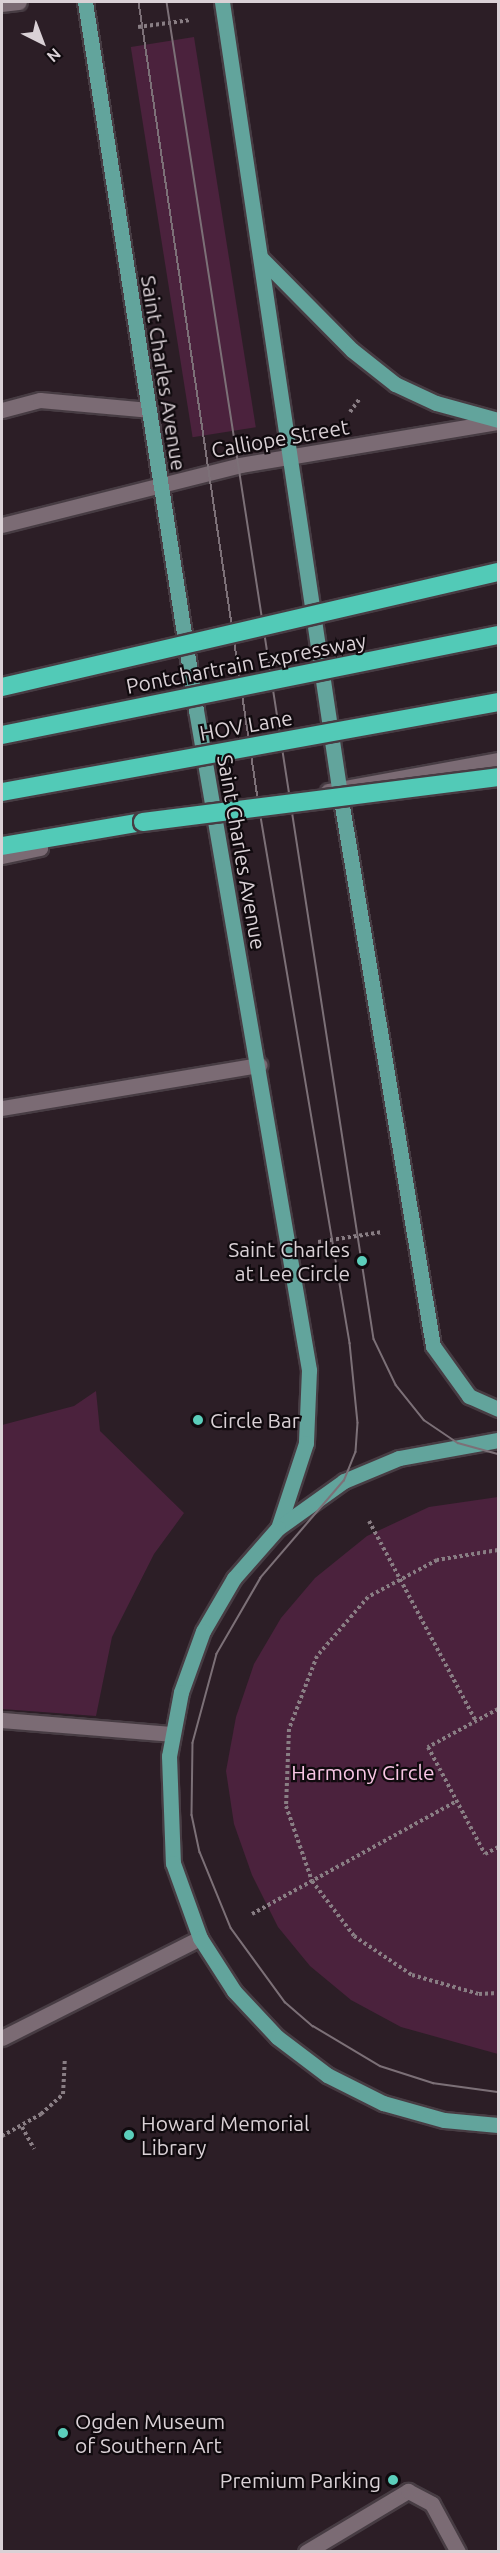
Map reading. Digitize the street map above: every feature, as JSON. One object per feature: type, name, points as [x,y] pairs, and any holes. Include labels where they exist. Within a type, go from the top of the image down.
[{"type":"highway","points":[[2,687],[498,572]]},
{"type":"highway","name":"Pontchartrain Expressway","points":[[2,735],[498,635]]},
{"type":"highway","name":"HOV Lane","points":[[2,792],[498,702]]},
{"type":"highway","points":[[2,846],[498,777]]},
{"type":"main road","name":"Saint Charles Avenue","points":[[85,2],[213,815],[259,1065],[309,1370],[306,1443],[278,1528]]},
{"type":"main road","points":[[222,2],[339,788],[432,1346],[469,1396],[498,1409]]},
{"type":"main road","points":[[261,258],[351,350],[395,384],[435,403],[498,421]]},
{"type":"main road","name":"Saint Charles Avenue","points":[[498,1440],[399,1458],[344,1481],[278,1528],[211,1614],[187,1670],[172,1734],[172,1863],[200,1938],[234,1991],[277,2037],[327,2075],[383,2103],[444,2120],[498,2126]]},
{"type":"street","points":[[2,4],[19,2]]},
{"type":"street","points":[[2,410],[40,400],[149,410]]},
{"type":"street","name":"Calliope Street","points":[[2,525],[290,456],[498,421]]},
{"type":"street","points":[[2,856],[339,788],[498,760]]},
{"type":"street","points":[[2,1108],[259,1065]]},
{"type":"street","points":[[2,1720],[172,1734]]},
{"type":"street","points":[[2,2038],[200,1938]]},
{"type":"street","points":[[306,2552],[408,2491],[432,2504],[458,2552]]},
{"type":"path","points":[[138,27],[191,20]]},
{"type":"path","points":[[310,1243],[386,1231]]},
{"type":"path","points":[[369,1521],[476,1720]]},
{"type":"path","points":[[498,1550],[436,1560],[368,1597],[317,1656],[289,1729],[286,1806],[312,1881],[354,1935],[412,1975],[479,1994],[498,1994]]},
{"type":"path","points":[[498,1709],[428,1747],[485,1854],[498,1847]]},
{"type":"path","points":[[252,1914],[457,1801]]},
{"type":"path","points":[[2,2136],[22,2127],[63,2094],[65,2060]]},
{"type":"path","points":[[22,2127],[34,2149]]},
{"type":"green space","points":[[194,37],[256,427],[193,437],[131,47]]},
{"type":"green space","points":[[96,1391],[100,1431],[184,1513],[154,1554],[112,1637],[96,1716],[2,1709],[2,1425],[74,1406]]},
{"type":"green space","name":"Harmony Circle","points":[[498,1497],[498,2054],[401,2027],[351,2000],[310,1966],[278,1927],[252,1875],[234,1824],[226,1771],[236,1717],[254,1664],[281,1618],[315,1578],[367,1536],[429,1507]]},
{"type":"tram line","points":[[139,2],[259,805],[350,1343],[358,1423],[356,1452],[344,1481],[261,1578],[217,1654],[193,1743],[192,1815],[200,1852],[231,1928],[285,2002],[313,2026],[380,2066],[433,2083],[498,2092]]},
{"type":"tram line","points":[[167,2],[374,1339],[396,1385],[424,1420],[458,1443],[498,1454]]},
{"type":"place","name":"Saint Charles at Lee Circle","points":[[362,1261]]},
{"type":"place","name":"Circle Bar","points":[[198,1420]]},
{"type":"place","name":"Howard Memorial Library","points":[[129,2135]]},
{"type":"place","name":"Ogden Museum of Southern Art","points":[[63,2433]]},
{"type":"place","name":"Premium Parking","points":[[393,2480]]}]
